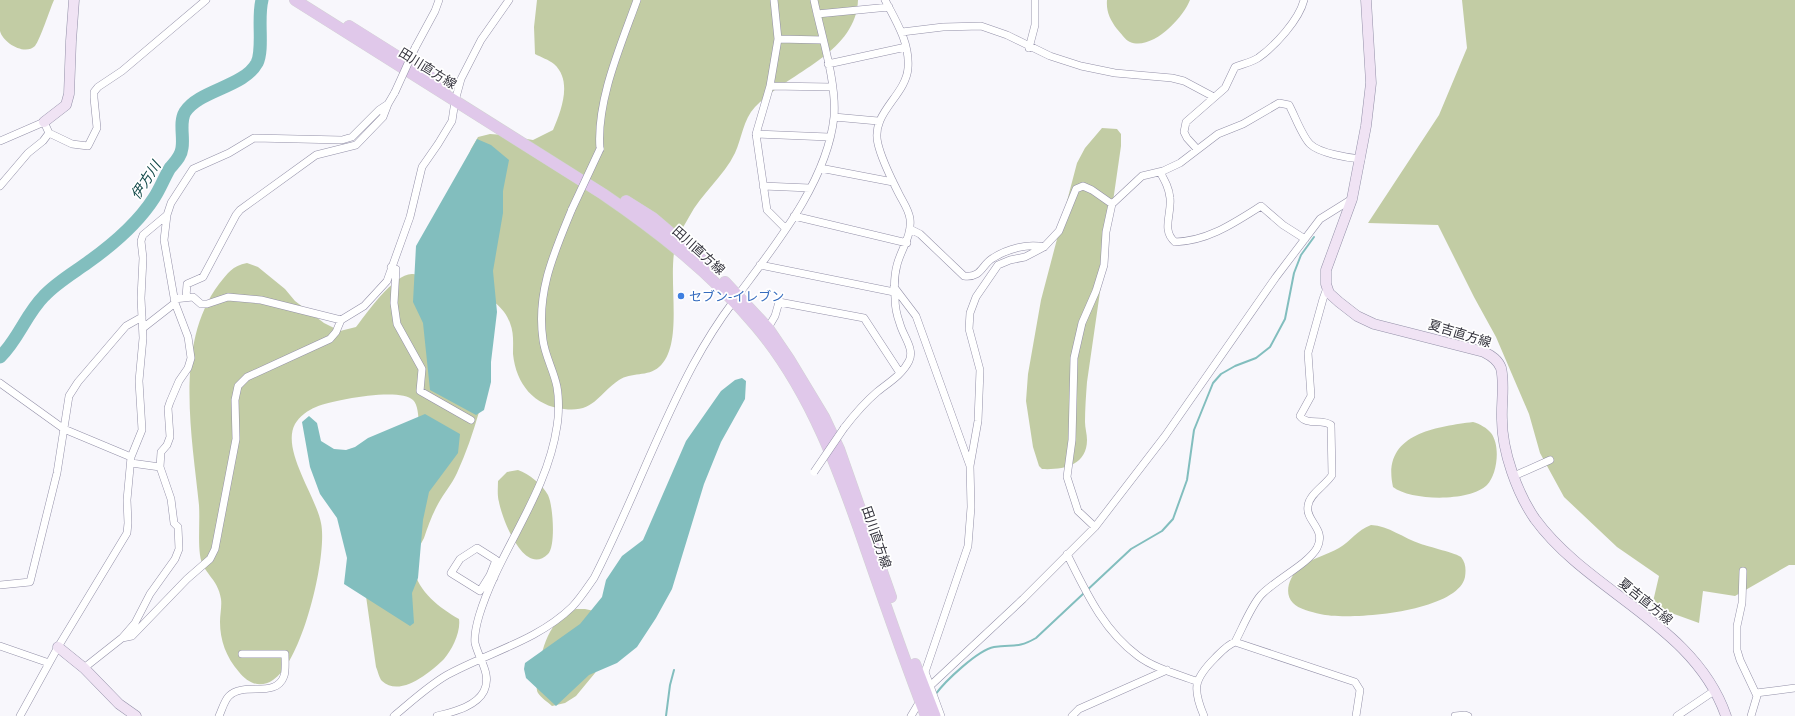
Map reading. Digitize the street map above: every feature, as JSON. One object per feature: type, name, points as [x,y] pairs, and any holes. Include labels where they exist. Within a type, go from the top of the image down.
[{"type":"main road","points":[[44,122],[66,105],[69,94],[70,41],[74,0]]},
{"type":"main road","name":"田川直方線","points":[[295,0],[653,218],[695,252],[736,298],[768,328],[789,359],[824,417],[839,449],[904,635],[935,716]]},
{"type":"main road","name":"田川直方線","points":[[308,0],[456,97]]},
{"type":"main road","points":[[1328,288],[1326,270],[1352,200],[1360,159],[1371,83],[1366,0]]},
{"type":"main road","name":"夏吉直方線","points":[[1328,288],[1329,293],[1339,302],[1357,316],[1374,324],[1484,352],[1494,358],[1501,368],[1503,441],[1514,476],[1534,518],[1550,536],[1622,599],[1662,630],[1696,662],[1714,691],[1726,716]]},
{"type":"main road","name":"田川直方線","points":[[736,298],[786,369],[809,407],[833,458],[926,716]]},
{"type":"main road","points":[[58,647],[84,668],[119,704],[136,716]]},
{"type":"street","points":[[0,141],[44,122],[50,133],[72,144],[88,146],[96,128],[94,92],[98,87],[122,71],[206,0]]},
{"type":"street","points":[[186,297],[187,284],[204,278],[240,210],[316,155],[327,151],[356,145],[383,117],[439,0]]},
{"type":"street","points":[[122,638],[132,636],[187,579],[210,559],[213,554],[236,439],[234,400],[238,386],[247,376],[330,339],[336,332],[341,320],[364,306],[387,281],[410,217],[422,166],[452,121],[461,79],[481,40],[509,0]]},
{"type":"street","points":[[437,716],[456,711],[480,698],[488,677],[475,641],[477,622],[492,577],[496,560],[477,548],[460,558],[452,573],[480,591],[492,577],[529,510],[550,457],[557,425],[558,387],[543,341],[542,295],[546,274],[572,209],[600,149],[599,138],[610,79],[637,0]]},
{"type":"street","points":[[774,0],[778,39],[770,86],[756,134],[767,210],[785,228]]},
{"type":"street","points":[[394,716],[432,684],[456,670],[526,639],[554,622],[573,606],[594,578],[693,366],[736,298],[794,216],[820,168],[834,117],[832,87],[814,0]]},
{"type":"street","points":[[814,472],[854,414],[900,373],[909,361],[911,353],[900,325],[894,289],[898,264],[907,242],[910,229],[908,212],[893,182],[878,144],[878,122],[905,80],[908,68],[906,47],[902,32],[885,0]]},
{"type":"street","points":[[1029,48],[1035,25],[1035,0]]},
{"type":"street","points":[[1197,149],[1187,138],[1184,132],[1186,122],[1225,88],[1235,67],[1257,58],[1272,46],[1299,15],[1304,0]]},
{"type":"street","points":[[817,14],[889,7]]},
{"type":"street","points":[[902,32],[943,27],[981,26],[1007,35],[1029,48],[1081,66],[1114,73],[1172,78],[1184,81],[1214,97]]},
{"type":"street","points":[[778,39],[822,40]]},
{"type":"street","points":[[828,64],[906,47]]},
{"type":"street","points":[[770,86],[832,87]]},
{"type":"street","points":[[1095,527],[1078,511],[1071,494],[1068,478],[1072,440],[1074,358],[1082,323],[1096,291],[1104,265],[1106,232],[1112,204],[1142,176],[1160,172],[1180,163],[1218,134],[1242,124],[1279,103],[1289,105],[1310,144],[1317,149],[1347,158],[1360,159]]},
{"type":"street","points":[[84,668],[122,638],[135,623],[150,594],[175,559],[179,549],[178,527],[174,523],[171,500],[160,467],[161,452],[167,445],[170,437],[168,408],[179,381],[188,368],[191,358],[188,337],[175,301],[164,240],[167,215],[171,203],[193,169],[229,153],[254,138],[342,140],[352,137],[379,110],[388,104]]},
{"type":"street","points":[[834,117],[878,122]]},
{"type":"street","points":[[0,186],[28,153],[43,141],[50,133]]},
{"type":"street","points":[[756,134],[829,137]]},
{"type":"street","points":[[820,168],[893,182]]},
{"type":"street","points":[[1160,172],[1168,188],[1170,200],[1167,227],[1169,237],[1175,242],[1185,242],[1212,235],[1261,206],[1283,225],[1305,239]]},
{"type":"street","points":[[763,186],[810,188]]},
{"type":"street","points":[[941,716],[925,672],[968,546],[971,507],[970,466],[978,421],[980,370],[969,329],[972,308],[976,296],[998,265],[1010,260],[1025,257],[1044,247],[1059,231],[1076,189],[1083,186],[1092,190],[1112,204]]},
{"type":"street","points":[[930,686],[1023,599],[1095,527],[1165,436],[1320,218],[1352,200]]},
{"type":"street","points":[[20,716],[58,647],[127,533],[127,500],[131,460],[142,430],[139,381],[143,354],[141,241],[143,235],[167,215]]},
{"type":"street","points":[[794,216],[907,242]]},
{"type":"street","points":[[910,229],[920,234],[964,276],[972,277],[977,274],[992,258],[1004,252],[1033,244],[1044,247]]},
{"type":"street","points":[[760,265],[894,289],[916,316],[970,466]]},
{"type":"street","points":[[391,267],[396,269],[394,303],[397,324],[422,369],[420,391],[471,420]]},
{"type":"street","points":[[1204,716],[1199,704],[1196,681],[1208,665],[1229,645],[1235,642],[1260,596],[1309,556],[1319,542],[1320,534],[1307,506],[1310,500],[1332,475],[1331,425],[1327,422],[1308,421],[1300,416],[1311,396],[1308,353],[1322,299],[1328,288]]},
{"type":"street","points":[[143,328],[175,301],[186,297],[193,297],[201,304],[207,304],[228,297],[261,300],[341,320]]},
{"type":"street","points":[[768,328],[775,316],[779,302],[864,318],[900,373]]},
{"type":"street","points":[[0,585],[30,582],[58,473],[70,396],[78,382],[126,326],[142,317]]},
{"type":"street","points":[[0,383],[64,429],[131,460],[160,467]]},
{"type":"street","points":[[1514,476],[1550,460]]},
{"type":"street","points":[[1067,554],[1098,615],[1116,636],[1138,656],[1166,670],[1196,681]]},
{"type":"street","points":[[1743,571],[1742,603],[1738,626],[1737,650],[1740,660],[1757,696],[1751,716]]},
{"type":"street","points":[[1235,642],[1355,682],[1359,686],[1360,690],[1356,716]]},
{"type":"street","points":[[0,646],[49,663]]},
{"type":"street","points":[[219,716],[228,697],[235,692],[247,688],[271,688],[279,685],[284,676],[285,654],[242,654]]},
{"type":"street","points":[[1072,716],[1079,709],[1166,670]]},
{"type":"street","points":[[1756,693],[1795,688]]},
{"type":"street","points":[[1677,716],[1714,691]]},
{"type":"street","points":[[911,716],[920,701]]},
{"type":"street","points":[[1455,716],[1465,714],[1468,716]]},
{"type":"green space","points":[[0,0],[54,0],[37,43],[31,49],[26,50],[15,47],[2,36],[0,31]]},
{"type":"green space","points":[[537,0],[858,0],[854,19],[846,35],[833,49],[769,95],[751,112],[745,123],[735,153],[725,169],[694,209],[681,231],[677,239],[674,254],[674,307],[672,342],[667,356],[655,370],[619,380],[589,405],[574,409],[553,407],[535,398],[528,392],[518,375],[513,354],[512,331],[507,317],[496,303],[475,289],[457,190],[471,149],[478,137],[490,134],[533,140],[553,130],[562,105],[564,87],[560,71],[554,64],[535,54],[534,27]]},
{"type":"green space","points":[[1107,0],[1190,0],[1181,15],[1166,31],[1148,42],[1139,44],[1128,41],[1115,26],[1110,19]]},
{"type":"green space","points":[[1462,0],[1795,0],[1795,565],[1789,565],[1735,596],[1703,591],[1699,623],[1652,606],[1659,576],[1617,547],[1564,497],[1540,453],[1529,414],[1496,337],[1438,225],[1368,223],[1439,115],[1467,48]]},
{"type":"green space","points":[[1102,128],[1117,129],[1121,134],[1121,146],[1087,382],[1085,417],[1087,440],[1086,449],[1083,456],[1072,465],[1057,469],[1042,469],[1039,466],[1033,447],[1026,401],[1028,374],[1041,300],[1077,163],[1085,148]]},
{"type":"green space","points":[[247,263],[258,267],[285,289],[295,301],[324,323],[340,331],[356,327],[390,286],[406,275],[418,275],[425,279],[479,412],[457,473],[436,508],[414,560],[414,569],[420,585],[437,604],[459,619],[459,629],[453,646],[444,659],[423,676],[406,685],[397,687],[389,685],[382,681],[379,676],[376,667],[364,582],[419,422],[418,410],[415,402],[406,396],[366,396],[336,401],[313,408],[297,421],[292,435],[292,447],[301,473],[318,512],[321,523],[322,538],[321,559],[317,582],[303,631],[294,653],[284,670],[268,683],[254,684],[250,682],[234,666],[227,654],[220,629],[221,602],[219,592],[214,581],[204,567],[200,555],[199,505],[190,421],[191,362],[196,334],[205,308],[219,284],[228,273],[234,268]]},
{"type":"green space","points":[[1473,422],[1483,426],[1491,433],[1496,445],[1497,453],[1495,468],[1487,485],[1479,491],[1455,497],[1440,498],[1413,495],[1402,492],[1393,487],[1391,469],[1395,455],[1403,444],[1414,436],[1428,431]]},
{"type":"green space","points":[[518,470],[539,483],[550,500],[553,525],[551,550],[548,554],[539,559],[531,558],[523,552],[516,543],[509,532],[499,502],[498,481],[507,472]]},
{"type":"green space","points":[[1371,525],[1390,530],[1414,542],[1461,557],[1465,564],[1465,577],[1458,589],[1443,599],[1424,606],[1377,615],[1334,616],[1309,611],[1295,605],[1290,599],[1288,590],[1293,575],[1296,571],[1308,562],[1339,548],[1366,527]]},
{"type":"green space","points":[[576,609],[585,609],[603,613],[608,649],[595,673],[576,696],[565,703],[552,706],[541,697],[537,691],[541,655],[553,627],[567,613]]},
{"type":"water","points":[[477,139],[491,145],[509,160],[503,191],[503,213],[493,271],[497,312],[491,362],[491,382],[484,410],[476,415],[430,390],[423,323],[413,302],[416,246]]},
{"type":"water","points":[[742,378],[746,381],[745,399],[721,442],[704,484],[672,589],[656,618],[637,647],[617,663],[589,675],[556,706],[526,678],[524,669],[525,663],[580,624],[602,597],[606,580],[622,556],[643,540],[686,441],[721,391],[735,380]]},
{"type":"water","points":[[425,414],[460,434],[458,453],[429,492],[423,520],[418,578],[412,593],[414,623],[410,626],[344,584],[347,558],[337,518],[320,494],[310,467],[302,422],[309,416],[317,423],[321,441],[334,449],[346,450],[355,447],[368,438]]},
{"type":"waterway","name":"伊方川","points":[[0,357],[12,343],[32,311],[44,296],[59,282],[115,242],[148,207],[170,168],[178,159],[180,154],[182,144],[182,120],[185,112],[200,98],[242,78],[251,71],[257,63],[260,50],[260,15],[262,0]]},
{"type":"waterway","points":[[935,695],[962,667],[987,649],[1024,644],[1036,638],[1131,549],[1162,531],[1173,519],[1187,480],[1194,430],[1213,383],[1221,374],[1235,366],[1256,358],[1270,347],[1285,319],[1294,273],[1301,255],[1314,237]]},
{"type":"waterway","points":[[666,716],[670,685],[674,670]]},
{"type":"place","name":"セブン-イレブン","points":[[681,296]]}]
